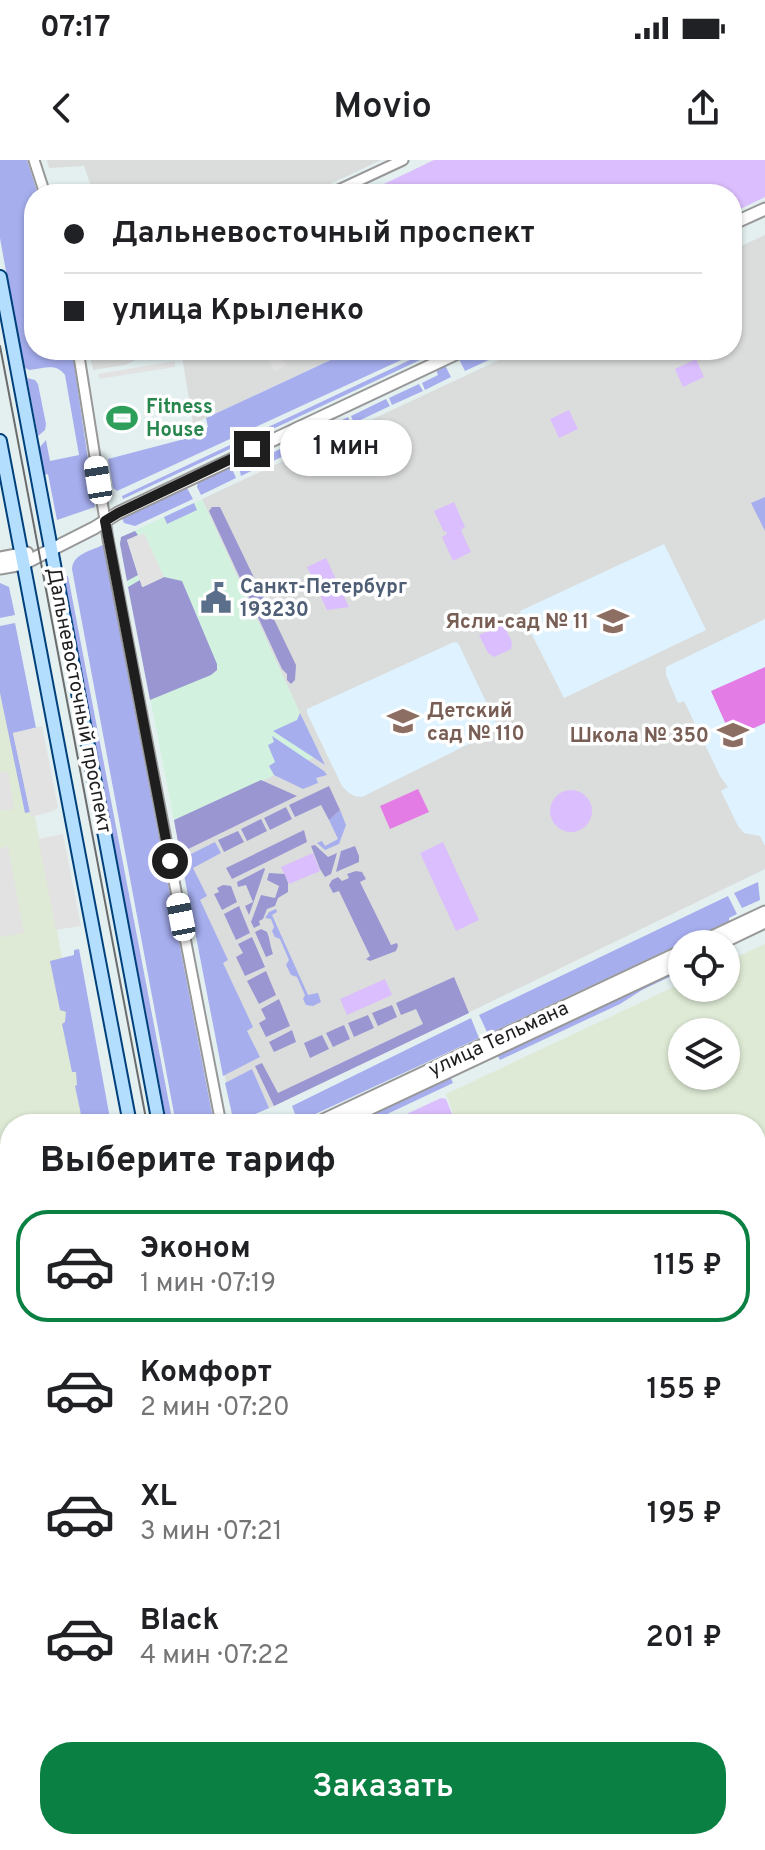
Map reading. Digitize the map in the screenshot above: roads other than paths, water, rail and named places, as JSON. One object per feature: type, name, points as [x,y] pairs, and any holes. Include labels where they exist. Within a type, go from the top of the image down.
[{"type":"main road","name":"Дальневосточный проспект","points":[[0,277],[157,1114]]},
{"type":"main road","name":"Дальневосточный проспект","points":[[0,441],[128,1114]]},
{"type":"street","points":[[34,160],[42,184]]},
{"type":"street","points":[[351,184],[403,160]]},
{"type":"street","points":[[742,219],[765,209]]},
{"type":"street","points":[[80,360],[105,521],[219,1114]]},
{"type":"street","points":[[0,568],[68,541],[160,493],[443,360]]},
{"type":"street","points":[[0,558],[22,559]]},
{"type":"street","points":[[727,930],[765,912]]},
{"type":"street","points":[[740,934],[765,922]]},
{"type":"street","name":"улица Тельмана","points":[[336,1114],[668,958]]},
{"type":"street","name":"улица Тельмана","points":[[358,1114],[668,969]]},
{"type":"tram line","points":[[0,346],[145,1114]]},
{"type":"place","name":"Fitness House","points":[[122,418]]},
{"type":"place","name":"Санкт-Петербург 193230","points":[[216,598]]},
{"type":"place","name":"Ясли-сад № 11","points":[[613,621]]},
{"type":"place","name":"Детский сад № 110","points":[[403,721]]},
{"type":"place","name":"Школа № 350","points":[[733,735]]}]
